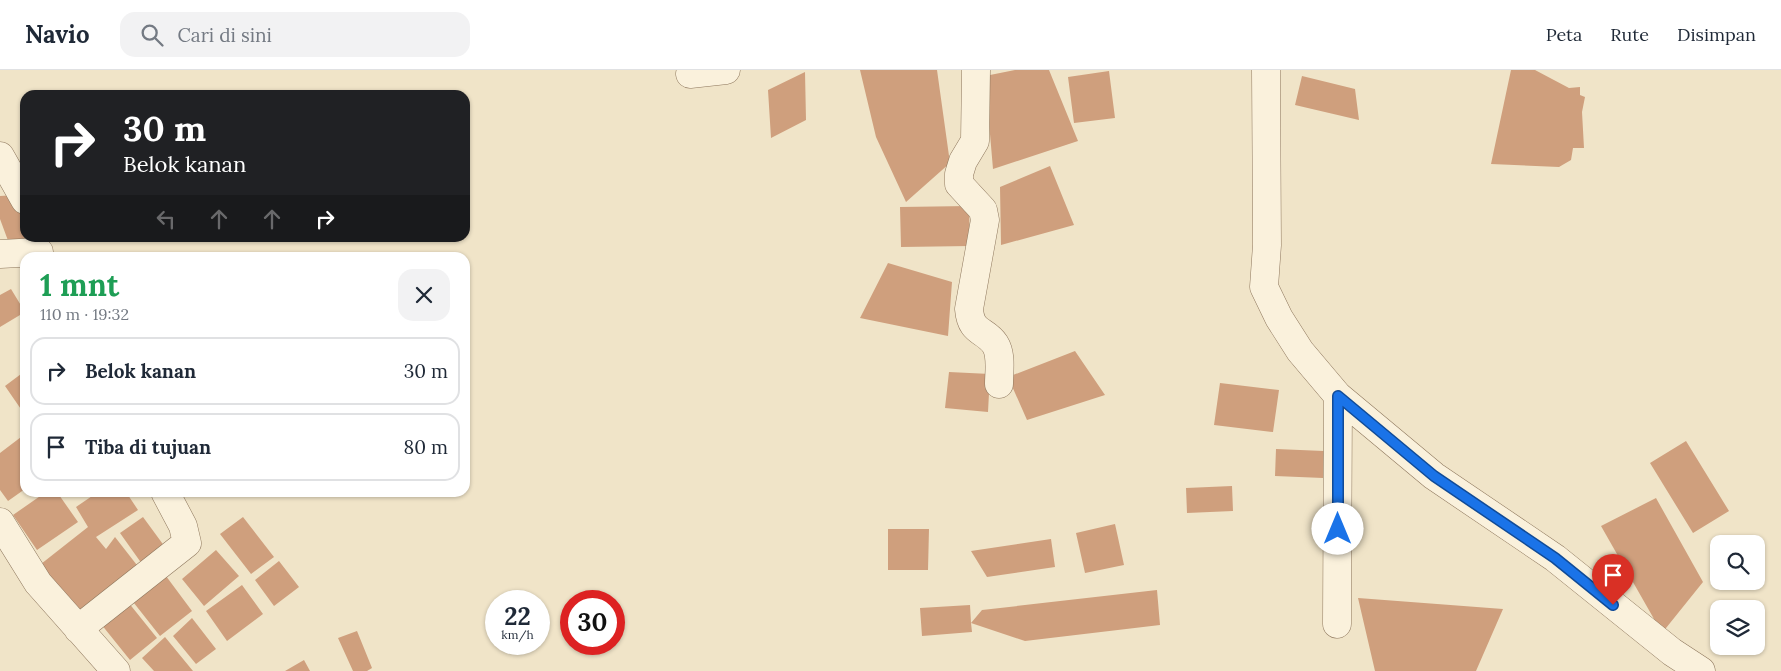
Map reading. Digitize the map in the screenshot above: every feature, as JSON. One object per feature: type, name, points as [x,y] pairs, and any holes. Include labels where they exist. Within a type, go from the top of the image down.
[{"type":"street","points":[[690,74],[726,70]]},
{"type":"street","points":[[976,70],[975,141],[963,162],[959,174],[960,184],[983,210],[985,220],[969,309],[970,320],[978,330],[994,343],[999,356],[999,384]]},
{"type":"street","points":[[1266,70],[1267,246],[1264,287],[1279,318],[1300,351],[1338,396],[1434,476],[1555,558],[1672,652],[1701,671]]},
{"type":"street","points":[[0,156],[20,191]]},
{"type":"street","points":[[0,254],[38,249]]},
{"type":"street","points":[[1337,624],[1338,396]]},
{"type":"street","points":[[78,629],[187,543],[183,526],[168,497]]},
{"type":"street","points":[[0,522],[38,583],[116,671]]},
{"type":"building","points":[[860,70],[937,70],[950,163],[906,202],[876,137]]},
{"type":"building","points":[[1015,70],[1049,70],[1078,141],[993,169],[985,76]]},
{"type":"building","points":[[1511,70],[1535,70],[1569,88],[1580,87],[1580,95],[1585,97],[1582,112],[1584,148],[1573,148],[1571,160],[1559,167],[1491,164]]},
{"type":"building","points":[[1109,71],[1115,118],[1074,123],[1068,77]]},
{"type":"building","points":[[805,72],[806,120],[771,138],[768,90]]},
{"type":"building","points":[[1302,76],[1355,89],[1359,120],[1295,105]]},
{"type":"building","points":[[1050,166],[1074,225],[1001,245],[1000,187]]},
{"type":"building","points":[[16,195],[20,206],[22,242],[10,246],[0,219],[0,196]]},
{"type":"building","points":[[969,206],[970,246],[901,247],[900,207]]},
{"type":"building","points":[[888,263],[952,282],[948,336],[860,318]]},
{"type":"building","points":[[11,289],[20,304],[20,315],[0,327],[0,295]]},
{"type":"building","points":[[1075,351],[1105,395],[1027,420],[1008,377]]},
{"type":"building","points":[[949,372],[990,374],[988,412],[945,408]]},
{"type":"building","points":[[20,375],[20,408],[5,386]]},
{"type":"building","points":[[1220,383],[1279,390],[1273,432],[1214,425]]},
{"type":"building","points":[[20,438],[20,493],[8,501],[0,490],[0,453]]},
{"type":"building","points":[[1686,441],[1729,511],[1693,533],[1650,463]]},
{"type":"building","points":[[1276,449],[1324,451],[1323,478],[1275,476]]},
{"type":"building","points":[[1232,486],[1233,511],[1187,513],[1186,488]]},
{"type":"building","points":[[39,497],[60,497],[78,522],[37,550],[13,515]]},
{"type":"building","points":[[91,497],[129,497],[138,510],[96,537],[106,549],[115,537],[140,569],[80,615],[41,564],[88,527],[76,507]]},
{"type":"building","points":[[1656,498],[1703,582],[1662,633],[1601,526]]},
{"type":"building","points":[[143,517],[165,547],[142,564],[120,533]]},
{"type":"building","points":[[243,517],[274,557],[251,574],[220,534]]},
{"type":"building","points":[[1115,524],[1124,565],[1085,573],[1076,533]]},
{"type":"building","points":[[888,529],[929,529],[928,570],[888,570]]},
{"type":"building","points":[[1051,539],[1055,567],[987,577],[971,551]]},
{"type":"building","points":[[216,550],[239,576],[204,606],[182,579]]},
{"type":"building","points":[[279,561],[299,587],[274,606],[255,580]]},
{"type":"building","points":[[163,572],[192,611],[160,636],[130,598]]},
{"type":"building","points":[[242,585],[263,614],[227,641],[206,611]]},
{"type":"building","points":[[1157,590],[1160,625],[1025,641],[971,623],[982,610]]},
{"type":"building","points":[[1358,598],[1503,609],[1476,671],[1375,671]]},
{"type":"building","points":[[128,602],[157,638],[130,660],[101,624]]},
{"type":"building","points":[[970,605],[972,632],[922,636],[920,608]]},
{"type":"building","points":[[192,618],[216,649],[196,664],[173,636]]},
{"type":"building","points":[[357,631],[372,668],[367,671],[353,671],[338,638]]},
{"type":"building","points":[[165,637],[193,671],[154,671],[142,658]]},
{"type":"building","points":[[304,660],[310,671],[285,671]]},
{"type":"route","points":[[1338,529],[1338,396],[1434,476],[1555,558],[1613,605]]}]
